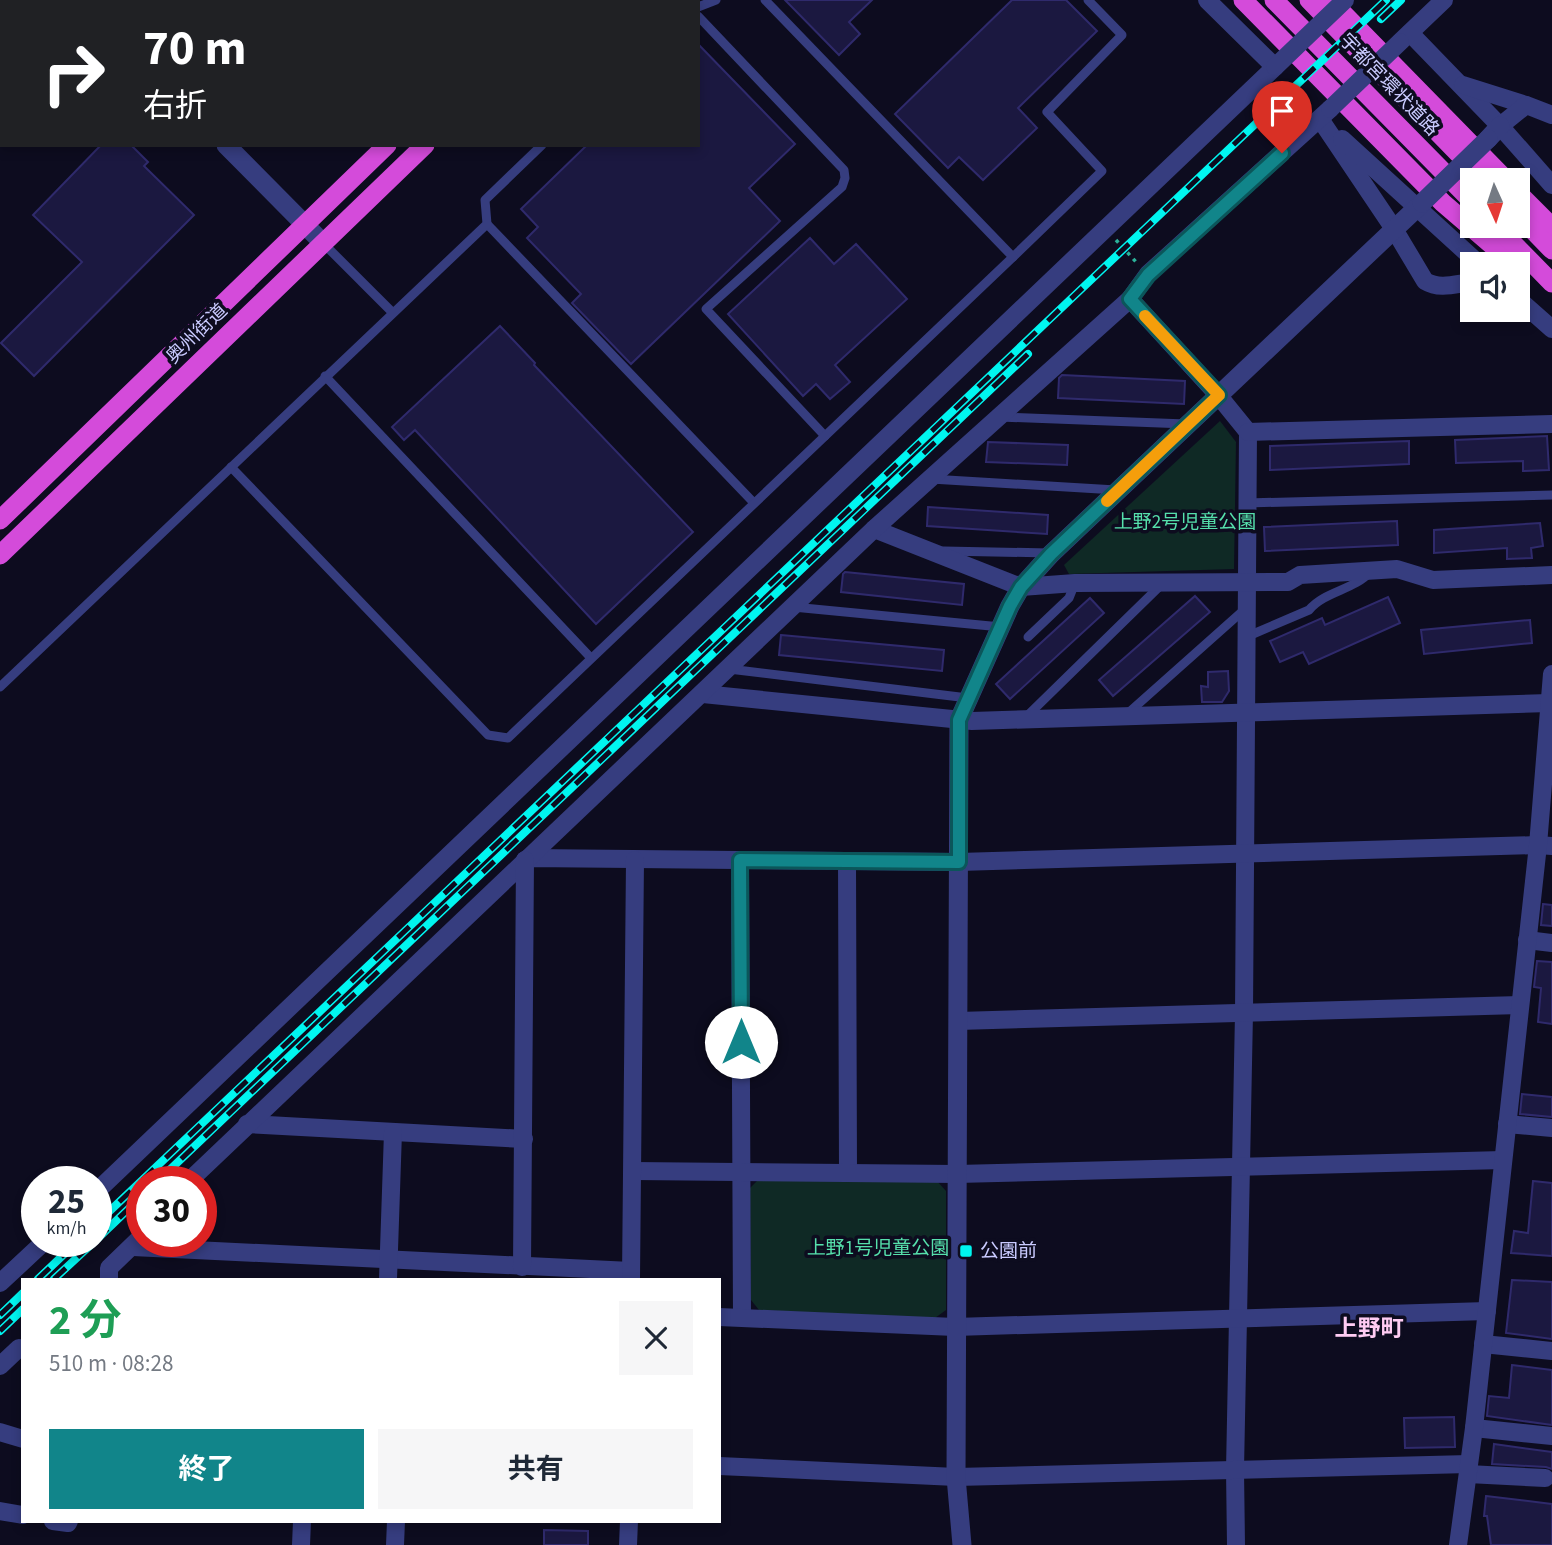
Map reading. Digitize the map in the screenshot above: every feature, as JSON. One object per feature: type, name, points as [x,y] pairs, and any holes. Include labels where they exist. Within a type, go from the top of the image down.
[{"type":"highway","points":[[1243,0],[1443,203],[1499,252]]},
{"type":"highway","name":"宇都宮環状道路","points":[[1274,0],[1460,189]]},
{"type":"highway","name":"宇都宮環状道路","points":[[1309,0],[1472,168]]},
{"type":"highway","points":[[1330,0],[1494,168]]},
{"type":"highway","name":"奥州街道","points":[[0,520],[385,147]]},
{"type":"highway","name":"奥州街道","points":[[0,555],[423,147]]},
{"type":"highway","points":[[1530,205],[1552,227]]},
{"type":"highway","points":[[1530,227],[1552,250]]},
{"type":"highway","points":[[1508,238],[1552,283]]},
{"type":"highway","points":[[1530,278],[1552,296]]},
{"type":"street","points":[[1208,0],[1275,67]]},
{"type":"street","points":[[112,1177],[1345,0]]},
{"type":"street","points":[[205,1166],[874,529],[1130,299],[1148,275],[1325,114],[1444,0]]},
{"type":"street","points":[[1405,37],[1459,84],[1494,132],[1552,185]]},
{"type":"street","points":[[1459,84],[1552,116]]},
{"type":"street","points":[[962,1545],[956,1477],[955,1326],[959,720],[1000,626],[1021,587],[1051,554],[1494,132],[1526,105]]},
{"type":"street","points":[[1325,114],[1467,252]]},
{"type":"street","points":[[1325,114],[1425,281],[1442,287],[1460,284]]},
{"type":"street","points":[[228,147],[324,244]]},
{"type":"street","points":[[1130,299],[1219,395],[1248,432],[1244,1013],[1235,1470],[1236,1545]]},
{"type":"street","points":[[1530,310],[1552,329]]},
{"type":"street","points":[[1248,432],[1552,424]]},
{"type":"street","points":[[874,529],[1021,587],[1075,583],[1288,582],[1300,575],[1397,569],[1433,580],[1552,575]]},
{"type":"street","points":[[1458,1545],[1474,1428],[1527,940],[1545,846],[1552,674]]},
{"type":"street","points":[[703,694],[959,720],[1549,703]]},
{"type":"street","points":[[525,860],[959,862],[1244,852],[1545,846]]},
{"type":"street","points":[[522,1267],[525,860]]},
{"type":"street","points":[[217,1247],[631,1275],[635,860]]},
{"type":"street","points":[[740,860],[742,1317]]},
{"type":"street","points":[[848,861],[848,1172]]},
{"type":"street","points":[[1527,940],[1552,943]]},
{"type":"street","points":[[958,1021],[1520,1005]]},
{"type":"street","points":[[1507,1124],[1552,1128]]},
{"type":"street","points":[[247,1125],[524,1139]]},
{"type":"street","points":[[388,1278],[393,1132]]},
{"type":"street","points":[[633,1171],[957,1174],[1503,1160]]},
{"type":"street","points":[[108,1278],[109,1268],[126,1252]]},
{"type":"street","points":[[0,1283],[28,1257]]},
{"type":"street","points":[[721,1317],[955,1326],[1487,1311]]},
{"type":"street","points":[[1483,1344],[1552,1351]]},
{"type":"street","points":[[0,1366],[21,1348]]},
{"type":"street","points":[[1474,1428],[1552,1436]]},
{"type":"street","points":[[0,1432],[21,1438]]},
{"type":"street","points":[[721,1466],[956,1477],[1235,1470],[1469,1469],[1545,1478]]},
{"type":"street","points":[[0,1511],[21,1515]]},
{"type":"street","points":[[301,1545],[302,1523]]},
{"type":"street","points":[[395,1545],[396,1523]]},
{"type":"street","points":[[628,1545],[629,1523]]},
{"type":"lane","points":[[765,0],[1013,257]]},
{"type":"lane","points":[[231,467],[488,735],[508,738],[1102,171],[1047,112],[1122,35],[1088,0]]},
{"type":"lane","points":[[700,18],[844,170],[842,187],[706,309],[825,436]]},
{"type":"lane","points":[[540,147],[485,200],[487,224],[754,503]]},
{"type":"lane","points":[[0,687],[487,224]]},
{"type":"lane","points":[[324,244],[392,312]]},
{"type":"lane","points":[[325,376],[591,659]]},
{"type":"lane","points":[[998,417],[1187,424]]},
{"type":"lane","points":[[930,478],[1118,490]]},
{"type":"lane","points":[[1247,503],[1552,495]]},
{"type":"lane","points":[[927,550],[1051,554]]},
{"type":"lane","points":[[1246,637],[1309,610],[1316,602],[1363,579],[1371,570]]},
{"type":"lane","points":[[1024,719],[1164,582]]},
{"type":"lane","points":[[1028,637],[1069,598],[1075,583]]},
{"type":"lane","points":[[792,607],[1000,626]]},
{"type":"lane","points":[[1125,716],[1246,608]]},
{"type":"lane","points":[[729,669],[970,698]]},
{"type":"path","points":[[1106,228],[1148,275]]},
{"type":"green space","name":"上野2号児童公園","points":[[1220,421],[1236,442],[1234,569],[1069,574],[1064,565]]},
{"type":"green space","name":"上野1号児童公園","points":[[758,1180],[937,1181],[946,1191],[946,1310],[935,1318],[759,1310],[751,1300],[750,1188]]},
{"type":"building","points":[[785,0],[872,0],[849,22],[860,34],[839,55]]},
{"type":"building","points":[[1012,0],[1066,0],[1097,31],[1018,108],[1037,128],[983,180],[959,157],[948,168],[895,114]]},
{"type":"building","points":[[700,46],[795,144],[749,188],[780,221],[631,364],[572,303],[581,294],[527,238],[538,227],[521,209],[585,147],[700,147]]},
{"type":"building","points":[[99,147],[133,147],[148,162],[144,166],[194,215],[34,376],[1,343],[82,262],[33,215]]},
{"type":"building","points":[[810,238],[834,264],[856,244],[907,299],[835,365],[850,382],[830,399],[816,384],[803,396],[728,314]]},
{"type":"building","points":[[500,326],[693,532],[596,624],[415,430],[404,440],[392,427]]},
{"type":"building","points":[[1062,375],[1185,381],[1184,404],[1058,398],[1059,378]]},
{"type":"building","points":[[1547,436],[1549,470],[1523,471],[1523,461],[1456,463],[1455,440]]},
{"type":"building","points":[[1409,441],[1409,464],[1270,470],[1270,446]]},
{"type":"building","points":[[988,442],[1068,445],[1067,465],[986,462]]},
{"type":"building","points":[[928,507],[1048,515],[1047,534],[927,526]]},
{"type":"building","points":[[1397,521],[1398,545],[1265,551],[1264,527]]},
{"type":"building","points":[[1540,523],[1543,546],[1531,548],[1532,558],[1507,559],[1507,548],[1434,553],[1434,530]]},
{"type":"building","points":[[845,572],[964,584],[962,605],[841,592]]},
{"type":"building","points":[[1195,596],[1210,612],[1113,696],[1099,680]]},
{"type":"building","points":[[1388,597],[1400,623],[1309,664],[1303,652],[1280,662],[1270,641],[1322,618],[1325,625]]},
{"type":"building","points":[[1090,598],[1104,613],[1010,699],[996,684]]},
{"type":"building","points":[[1530,620],[1532,643],[1424,654],[1421,630]]},
{"type":"building","points":[[781,635],[944,650],[942,671],[779,655]]},
{"type":"building","points":[[1228,671],[1229,691],[1222,702],[1202,702],[1201,686],[1208,687],[1208,672]]},
{"type":"building","points":[[1543,904],[1552,905],[1552,926],[1541,925]]},
{"type":"building","points":[[1537,961],[1552,962],[1552,1024],[1538,1022],[1541,988],[1534,987]]},
{"type":"building","points":[[1522,1094],[1552,1097],[1552,1117],[1520,1114]]},
{"type":"building","points":[[1533,1181],[1552,1183],[1552,1256],[1511,1253],[1514,1231],[1528,1233]]},
{"type":"building","points":[[1512,1280],[1552,1282],[1552,1339],[1506,1333]]},
{"type":"building","points":[[1512,1365],[1552,1370],[1552,1425],[1487,1416],[1489,1396],[1509,1398]]},
{"type":"building","points":[[1454,1417],[1455,1447],[1405,1448],[1404,1418]]},
{"type":"building","points":[[1494,1444],[1552,1452],[1552,1469],[1492,1464]]},
{"type":"building","points":[[1486,1496],[1552,1504],[1552,1545],[1491,1545],[1487,1516],[1484,1516]]},
{"type":"building","points":[[544,1530],[588,1531],[588,1545],[544,1545]]},
{"type":"railway","points":[[112,1209],[1386,0]]},
{"type":"railway","points":[[1381,19],[1401,0]]},
{"type":"railway","points":[[174,1166],[1028,354]]},
{"type":"railway","points":[[112,1225],[126,1211]]},
{"type":"railway","points":[[39,1278],[61,1257]]},
{"type":"railway","points":[[55,1278],[78,1257]]},
{"type":"railway","points":[[0,1315],[21,1295]]},
{"type":"railway","points":[[0,1331],[21,1311]]},
{"type":"slow traffic","points":[[1107,501],[1219,395],[1145,316]]},
{"type":"place","name":"公園前","points":[[966,1251]]},
{"type":"district","name":"上野町","points":[[1369,1328]]},
{"type":"route","points":[[741,1042],[740,860],[959,862],[959,720],[1010,606],[1021,587],[1051,554],[1219,395],[1130,299],[1148,275],[1282,153]]}]
